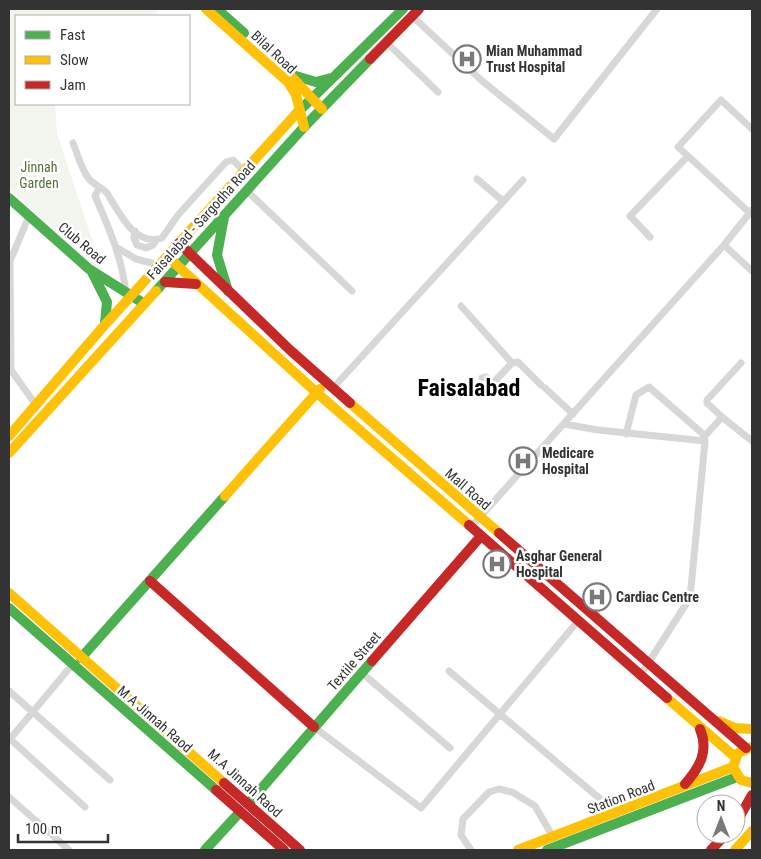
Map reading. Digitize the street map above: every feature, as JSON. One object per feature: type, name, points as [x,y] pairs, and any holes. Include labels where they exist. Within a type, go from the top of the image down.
[{"type":"main road","name":"Bilal Road","points":[[206,9],[288,82],[300,110],[304,127]]},
{"type":"main road","name":"Bilal Road","points":[[217,9],[290,74],[322,109]]},
{"type":"main road","name":"Faisalabad - Sargodha Road","points":[[9,436],[129,296],[180,244],[300,110],[338,75],[403,9]]},
{"type":"main road","name":"Faisalabad - Sargodha Road","points":[[9,453],[304,127],[416,12]]},
{"type":"main road","points":[[290,74],[303,80],[323,83],[338,75]]},
{"type":"main road","name":"Club Road","points":[[9,198],[91,270],[143,304]]},
{"type":"main road","points":[[224,216],[215,252],[216,265],[228,291]]},
{"type":"main road","name":"Mall Road","points":[[180,244],[189,255],[330,385],[648,664],[749,748]]},
{"type":"main road","name":"Mall Road","points":[[168,257],[317,393],[640,676],[696,722],[735,767],[745,783],[752,784]]},
{"type":"main road","points":[[91,270],[104,290],[107,301],[108,316],[102,328]]},
{"type":"main road","points":[[165,282],[196,284]]},
{"type":"main road","points":[[9,593],[81,658],[317,393],[330,385]]},
{"type":"main road","name":"Textile Street","points":[[248,804],[481,536]]},
{"type":"main road","points":[[150,581],[314,727]]},
{"type":"main road","name":"M A Jinnah Raod","points":[[10,612],[284,850]]},
{"type":"main road","name":"M.A Jinnah Raod","points":[[81,658],[300,850]]},
{"type":"main road","points":[[707,715],[735,728],[752,729]]},
{"type":"main road","points":[[681,788],[698,771],[704,753],[705,738],[696,722]]},
{"type":"main road","points":[[735,767],[749,748]]},
{"type":"main road","name":"Station Road","points":[[518,850],[735,767]]},
{"type":"main road","name":"Station Road","points":[[547,850],[735,767]]},
{"type":"main road","points":[[749,809],[752,795]]},
{"type":"main road","points":[[206,850],[240,812]]},
{"type":"main road","points":[[735,850],[752,831]]},
{"type":"street","points":[[416,12],[480,80],[554,139],[657,9]]},
{"type":"street","points":[[387,43],[438,92]]},
{"type":"street","points":[[471,527],[751,213],[678,147],[721,100],[752,129]]},
{"type":"street","points":[[73,143],[85,173],[106,193],[120,218],[135,232],[148,240],[162,238],[168,232],[178,216],[226,162],[233,160],[246,172]]},
{"type":"street","points":[[650,237],[630,216],[688,156]]},
{"type":"street","points":[[477,179],[503,201]]},
{"type":"street","points":[[330,385],[523,180]]},
{"type":"street","points":[[99,188],[95,196],[116,248],[129,296]]},
{"type":"street","points":[[247,191],[352,291]]},
{"type":"street","points":[[29,216],[9,261],[10,371],[36,405]]},
{"type":"street","points":[[108,226],[120,218]]},
{"type":"street","points":[[724,245],[752,271]]},
{"type":"street","points":[[116,248],[136,259],[159,265]]},
{"type":"street","points":[[461,306],[512,363]]},
{"type":"street","points":[[482,378],[486,377],[493,383],[512,363],[518,362],[573,414]]},
{"type":"street","points":[[741,363],[707,400],[707,403],[752,441]]},
{"type":"street","points":[[626,434],[636,395],[649,387],[704,439]]},
{"type":"street","points":[[640,676],[686,604],[691,588],[704,439],[722,417]]},
{"type":"street","points":[[564,424],[626,434],[704,439]]},
{"type":"street","points":[[314,727],[421,808],[578,621]]},
{"type":"street","points":[[72,665],[9,738],[85,807]]},
{"type":"street","points":[[449,670],[605,803]]},
{"type":"street","points":[[362,672],[450,748]]},
{"type":"street","points":[[9,691],[110,780]]},
{"type":"street","points":[[471,850],[461,835],[463,819],[489,792],[499,789],[512,792],[535,806],[553,837]]},
{"type":"street","points":[[9,797],[69,850]]},
{"type":"green space","name":"Jinnah Garden","points":[[9,9],[158,9],[155,15],[15,15],[15,105],[55,105],[57,133],[102,270],[9,189]]},
{"type":"traffic: fast","points":[[217,9],[244,33]]},
{"type":"traffic: fast","points":[[295,115],[403,9]]},
{"type":"traffic: fast","points":[[156,291],[304,127],[370,59]]},
{"type":"traffic: fast","points":[[289,74],[316,82],[331,78]]},
{"type":"traffic: fast","points":[[9,198],[89,269],[143,303]]},
{"type":"traffic: fast","points":[[224,217],[217,255],[228,291]]},
{"type":"traffic: fast","points":[[91,270],[107,302],[105,323]]},
{"type":"traffic: fast","points":[[81,658],[225,496]]},
{"type":"traffic: fast","points":[[9,608],[216,790]]},
{"type":"traffic: fast","points":[[248,804],[372,661]]},
{"type":"traffic: fast","points":[[547,850],[737,777]]},
{"type":"traffic: fast","points":[[205,850],[240,812]]},
{"type":"traffic: slow","points":[[206,9],[288,82],[296,95],[304,127]]},
{"type":"traffic: slow","points":[[288,73],[322,109]]},
{"type":"traffic: slow","points":[[9,436],[102,328],[295,115]]},
{"type":"traffic: slow","points":[[168,257],[317,393],[469,525]]},
{"type":"traffic: slow","points":[[9,453],[156,291]]},
{"type":"traffic: slow","points":[[225,496],[320,389]]},
{"type":"traffic: slow","points":[[350,403],[499,533]]},
{"type":"traffic: slow","points":[[9,593],[224,783]]},
{"type":"traffic: slow","points":[[667,698],[735,757]]},
{"type":"traffic: slow","points":[[719,721],[735,728],[752,729]]},
{"type":"traffic: slow","points":[[752,747],[738,753],[733,767],[741,780],[752,783]]},
{"type":"traffic: slow","points":[[518,850],[733,767]]},
{"type":"traffic: slow","points":[[735,850],[752,831]]},
{"type":"traffic: jam","points":[[370,59],[419,9]]},
{"type":"traffic: jam","points":[[179,243],[290,350],[350,403]]},
{"type":"traffic: jam","points":[[165,282],[196,284]]},
{"type":"traffic: jam","points":[[469,525],[667,698]]},
{"type":"traffic: jam","points":[[499,533],[746,748]]},
{"type":"traffic: jam","points":[[372,661],[481,536]]},
{"type":"traffic: jam","points":[[150,581],[314,727]]},
{"type":"traffic: jam","points":[[685,784],[702,758],[704,744],[700,729]]},
{"type":"traffic: jam","points":[[224,783],[300,850]]},
{"type":"traffic: jam","points":[[216,790],[284,850]]},
{"type":"traffic: jam","points":[[746,806],[752,795]]},
{"type":"traffic: jam","points":[[711,850],[717,844]]},
{"type":"place","name":"Mian Muhammad Trust Hospital","points":[[467,59]]},
{"type":"place","name":"Medicare Hospital","points":[[523,461]]},
{"type":"place","name":"Asghar General Hospital","points":[[497,564]]},
{"type":"place","name":"Cardiac Centre","points":[[597,597]]},
{"type":"district","name":"Faisalabad","points":[[469,388]]}]
